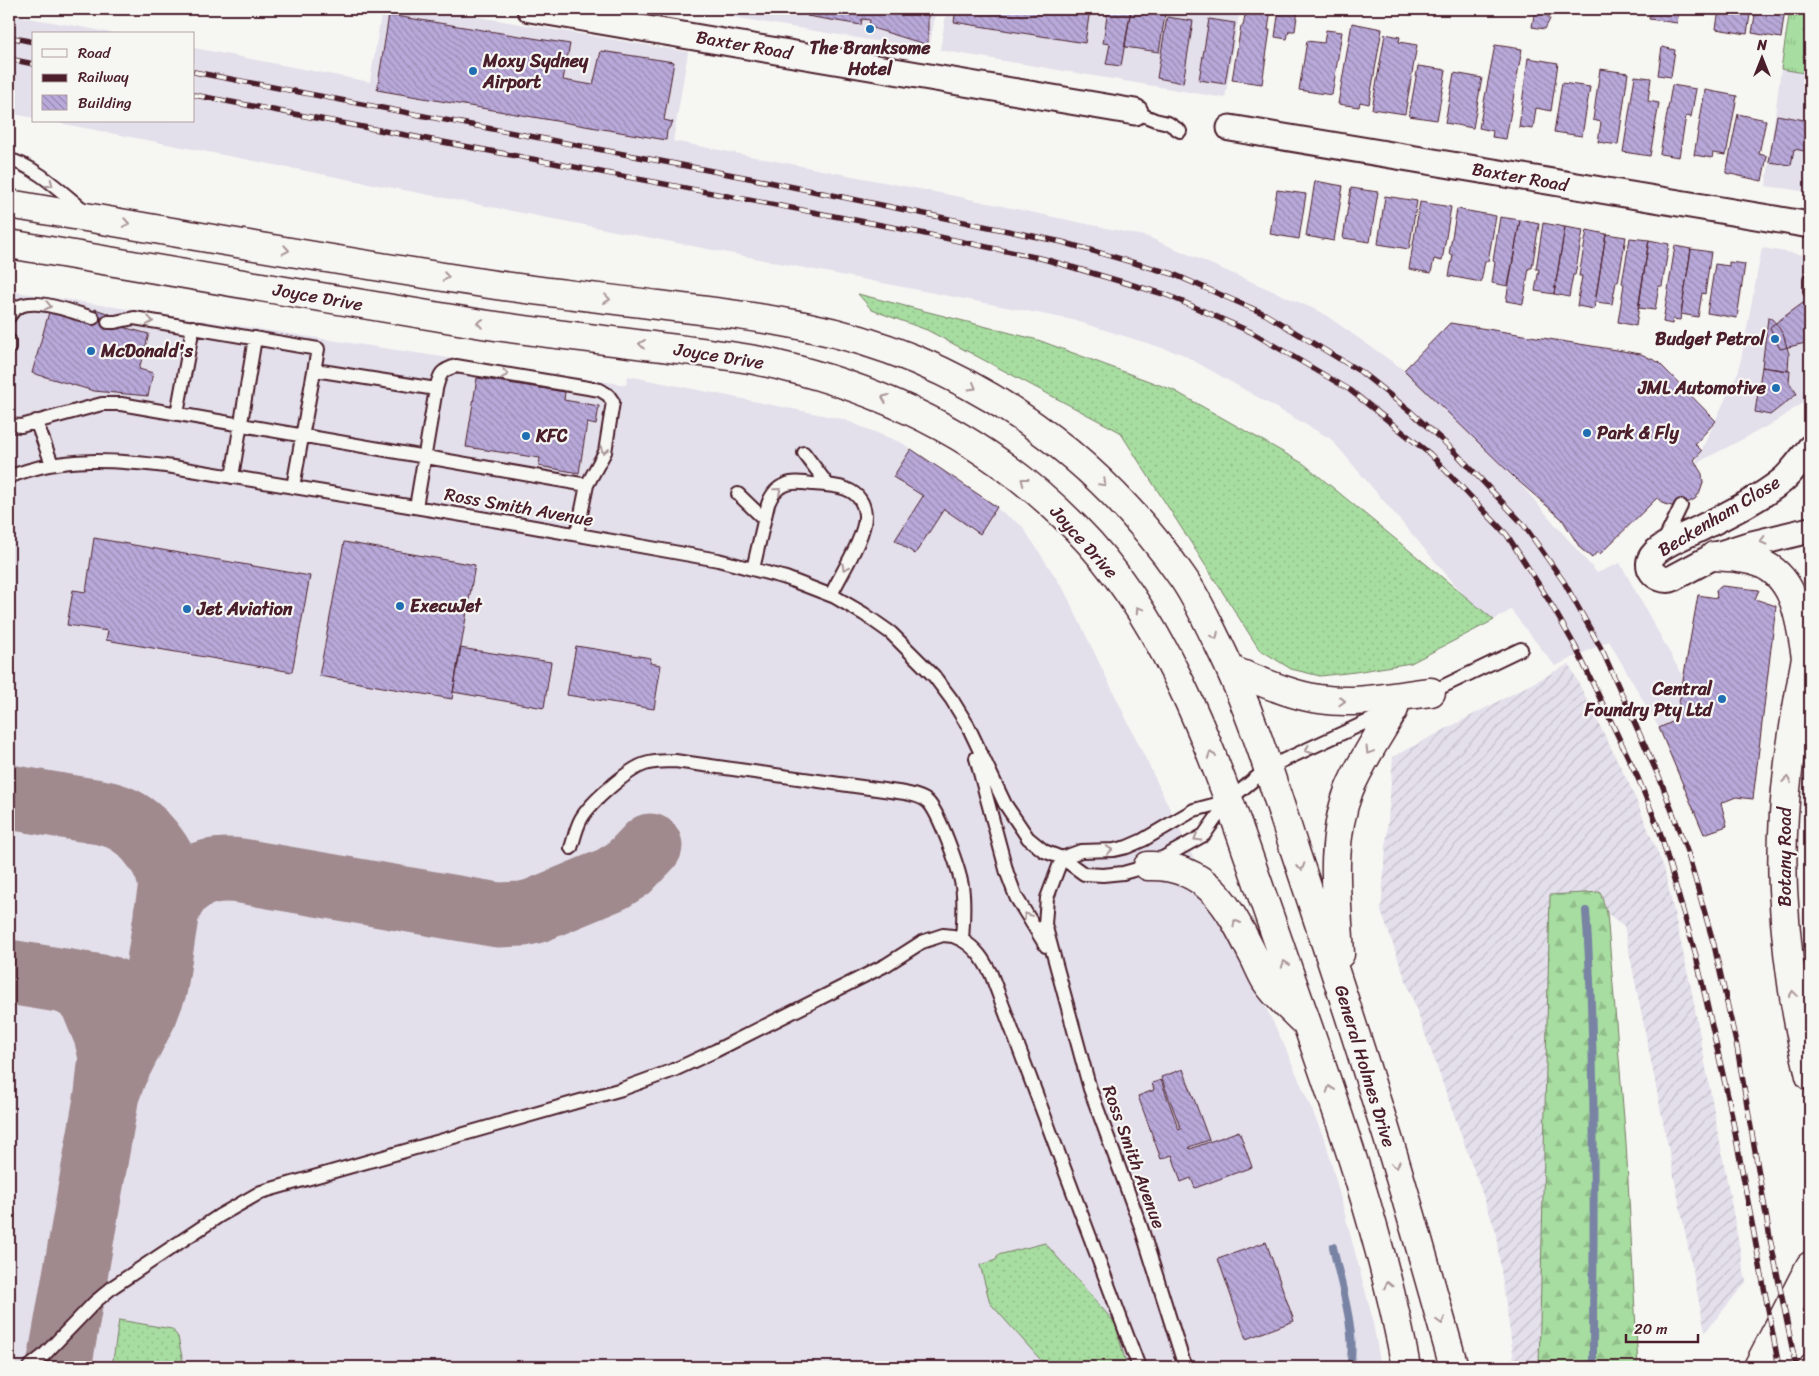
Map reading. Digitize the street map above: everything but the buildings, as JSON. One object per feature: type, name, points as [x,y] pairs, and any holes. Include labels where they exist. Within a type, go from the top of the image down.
[{"type":"main road","points":[[9,204],[488,283],[718,312],[804,326],[845,335],[929,365],[968,384],[1036,426],[1076,457],[1132,514],[1184,578],[1198,602],[1231,670],[1298,695],[1320,700],[1348,702],[1431,692]]},
{"type":"main road","name":"Joyce Drive","points":[[9,244],[498,326],[750,359],[840,381],[910,410],[957,434],[995,459],[1054,508],[1092,546],[1145,618],[1166,654],[1202,733],[1228,801]]},
{"type":"main road","points":[[1714,556],[1742,558],[1760,563],[1776,573],[1788,585],[1808,647]]},
{"type":"main road","name":"Botany Road","points":[[1808,647],[1786,786],[1783,888],[1793,997],[1810,1076]]},
{"type":"main road","name":"General Holmes Drive","points":[[1231,670],[1248,710],[1268,767],[1341,988],[1390,1144],[1455,1367]]},
{"type":"main road","points":[[1341,988],[1336,866],[1340,824],[1348,792],[1394,709]]},
{"type":"main road","points":[[1228,801],[1343,1127],[1362,1188],[1385,1274],[1406,1367]]},
{"type":"main road","points":[[1148,866],[1165,865],[1190,873],[1212,888],[1236,921],[1266,982],[1307,1027]]},
{"type":"main road","points":[[1758,1367],[1810,1266]]},
{"type":"main road","points":[[1776,1367],[1810,1324]]},
{"type":"street","name":"Baxter Road","points":[[530,9],[1134,112]]},
{"type":"street","name":"Baxter Road","points":[[1230,128],[1810,225]]},
{"type":"street","name":"Beckenham Close","points":[[1810,448],[1784,479],[1766,492],[1706,526],[1661,548],[1651,558],[1650,568],[1656,576],[1666,580],[1671,579],[1714,556],[1748,545],[1810,530]]},
{"type":"lane","points":[[1134,112],[1168,123],[1180,131]]},
{"type":"lane","points":[[9,160],[30,168],[94,218]]},
{"type":"lane","points":[[1810,279],[1810,291]]},
{"type":"lane","points":[[9,317],[20,305],[33,303],[47,305],[92,318]]},
{"type":"lane","points":[[108,322],[134,318],[318,349],[293,487]]},
{"type":"lane","points":[[177,414],[193,327]]},
{"type":"lane","points":[[232,477],[254,338]]},
{"type":"lane","points":[[9,340],[9,348]]},
{"type":"lane","points":[[416,507],[436,389],[440,374],[445,369],[456,366],[600,390],[608,395],[613,402],[605,452],[586,485],[577,534]]},
{"type":"lane","points":[[314,370],[436,389]]},
{"type":"lane","points":[[9,425],[21,426],[102,404],[121,404],[586,485]]},
{"type":"lane","points":[[36,421],[52,464]]},
{"type":"lane","points":[[804,453],[828,485]]},
{"type":"lane","name":"Ross Smith Avenue","points":[[9,476],[52,464],[92,460],[129,462],[232,477],[577,534],[718,560],[786,578],[830,595],[864,614],[890,633],[934,676],[968,726],[1016,823],[1028,838],[1044,851],[1062,858],[1084,874],[1103,876],[1148,866],[1204,835],[1228,801]]},
{"type":"lane","points":[[753,569],[771,496],[778,488],[793,483],[841,486],[850,490],[858,497],[863,506],[864,526],[830,595]]},
{"type":"lane","points":[[738,494],[764,519]]},
{"type":"lane","points":[[1661,548],[1681,506]]},
{"type":"lane","points":[[1062,858],[1081,851],[1114,850],[1127,847],[1194,810],[1228,801],[1268,767],[1521,649]]},
{"type":"lane","name":"Ross Smith Avenue","points":[[968,726],[1007,873],[1016,898],[1053,957]]},
{"type":"lane","points":[[571,848],[581,819],[594,802],[631,771],[645,764],[660,761],[675,761],[905,793],[926,800],[934,808],[958,870],[962,887],[964,905],[962,940]]},
{"type":"lane","name":"Ross Smith Avenue","points":[[1062,858],[1047,898],[1044,924],[1090,1089],[1141,1227],[1185,1367]]},
{"type":"lane","points":[[29,1367],[94,1302],[114,1286],[218,1216],[261,1192],[622,1089],[674,1070],[886,966],[922,942],[942,936],[952,936],[972,946],[982,957],[990,974],[1139,1367]]},
{"type":"shaded area","points":[[382,9],[431,9],[688,52],[673,141],[955,196],[1148,237],[1321,312],[1404,370],[1516,479],[1597,573],[1620,563],[1683,677],[1676,720],[1659,728],[1609,641],[1555,666],[1511,610],[1494,620],[1463,594],[1331,439],[1182,354],[1073,320],[54,122],[195,122],[195,48],[370,82]]},
{"type":"shaded area","name":"The Branksome Hotel","points":[[685,9],[936,9],[929,50]]},
{"type":"shaded area","points":[[947,9],[1240,9],[1225,98],[940,50]]},
{"type":"shaded area","points":[[9,15],[107,32],[32,32],[32,118],[9,113]]},
{"type":"shaded area","points":[[1781,69],[1810,74],[1810,192],[1766,186]]},
{"type":"shaded area","points":[[1762,248],[1810,256],[1810,395],[1777,421],[1695,464],[1739,370]]},
{"type":"shaded area","points":[[9,291],[626,385],[628,376],[842,419],[902,443],[1022,526],[1064,590],[1285,1047],[1326,1143],[1371,1313],[1381,1367],[9,1367]]},
{"type":"shaded area","points":[[1569,664],[1631,788],[1664,868],[1691,988],[1746,1282],[1705,1332],[1624,926],[1607,913],[1600,892],[1550,895],[1539,1367],[1515,1367],[1495,1229],[1381,911],[1393,757]]},
{"type":"green space","points":[[1790,9],[1810,9],[1810,74],[1781,69]]},
{"type":"green space","points":[[858,294],[1038,340],[1173,390],[1304,464],[1494,620],[1411,663],[1320,676],[1291,669],[1259,649],[1120,432],[927,330],[872,310]]},
{"type":"green space","points":[[1600,892],[1607,913],[1626,1143],[1638,1367],[1539,1367],[1550,895]]},
{"type":"green space","points":[[1045,1243],[1115,1323],[1127,1367],[1047,1367],[990,1303],[980,1265],[996,1260],[998,1255]]},
{"type":"green space","points":[[119,1320],[172,1329],[178,1337],[184,1367],[112,1367]]},
{"type":"waterway","points":[[1586,911],[1593,1082],[1593,1367]]},
{"type":"waterway","points":[[1333,1247],[1350,1323],[1352,1353],[1350,1367]]},
{"type":"taxiway","points":[[9,797],[100,812],[118,817],[138,829],[147,838],[162,858],[167,869],[170,891],[155,987],[146,1011],[115,1072],[107,1094]]},
{"type":"taxiway","points":[[166,914],[178,891],[194,877],[205,873],[228,870],[498,915],[523,914],[535,911],[612,879],[628,869],[650,846]]},
{"type":"taxiway","points":[[9,972],[108,988]]},
{"type":"taxiway","points":[[59,1367],[107,1094],[111,1056],[106,1035],[92,1001],[87,994],[75,985],[65,981]]},
{"type":"railway","points":[[9,37],[32,42]]},
{"type":"railway","points":[[9,59],[32,64]]},
{"type":"railway","points":[[195,72],[749,178],[1062,242],[1173,274],[1265,314],[1361,372],[1411,412],[1453,450],[1523,524],[1564,582],[1603,652],[1662,784],[1688,854],[1714,945],[1737,1047],[1770,1238],[1796,1367]]},
{"type":"railway","points":[[195,95],[897,228],[1044,259],[1167,295],[1251,332],[1350,390],[1430,454],[1507,535],[1548,599],[1575,646],[1638,778],[1660,832],[1696,956],[1729,1101],[1779,1367]]},
{"type":"place","name":"The Branksome Hotel","points":[[870,29]]},
{"type":"place","name":"Moxy Sydney Airport","points":[[473,71]]},
{"type":"place","name":"Budget Petrol","points":[[1775,339]]},
{"type":"place","name":"McDonald's","points":[[91,351]]},
{"type":"place","name":"JML Automotive","points":[[1776,388]]},
{"type":"place","name":"Park & Fly","points":[[1587,433]]},
{"type":"place","name":"KFC","points":[[526,436]]},
{"type":"place","name":"ExecuJet","points":[[400,606]]},
{"type":"place","name":"Jet Aviation","points":[[187,609]]},
{"type":"place","name":"Central Foundry Pty Ltd","points":[[1722,699]]}]
